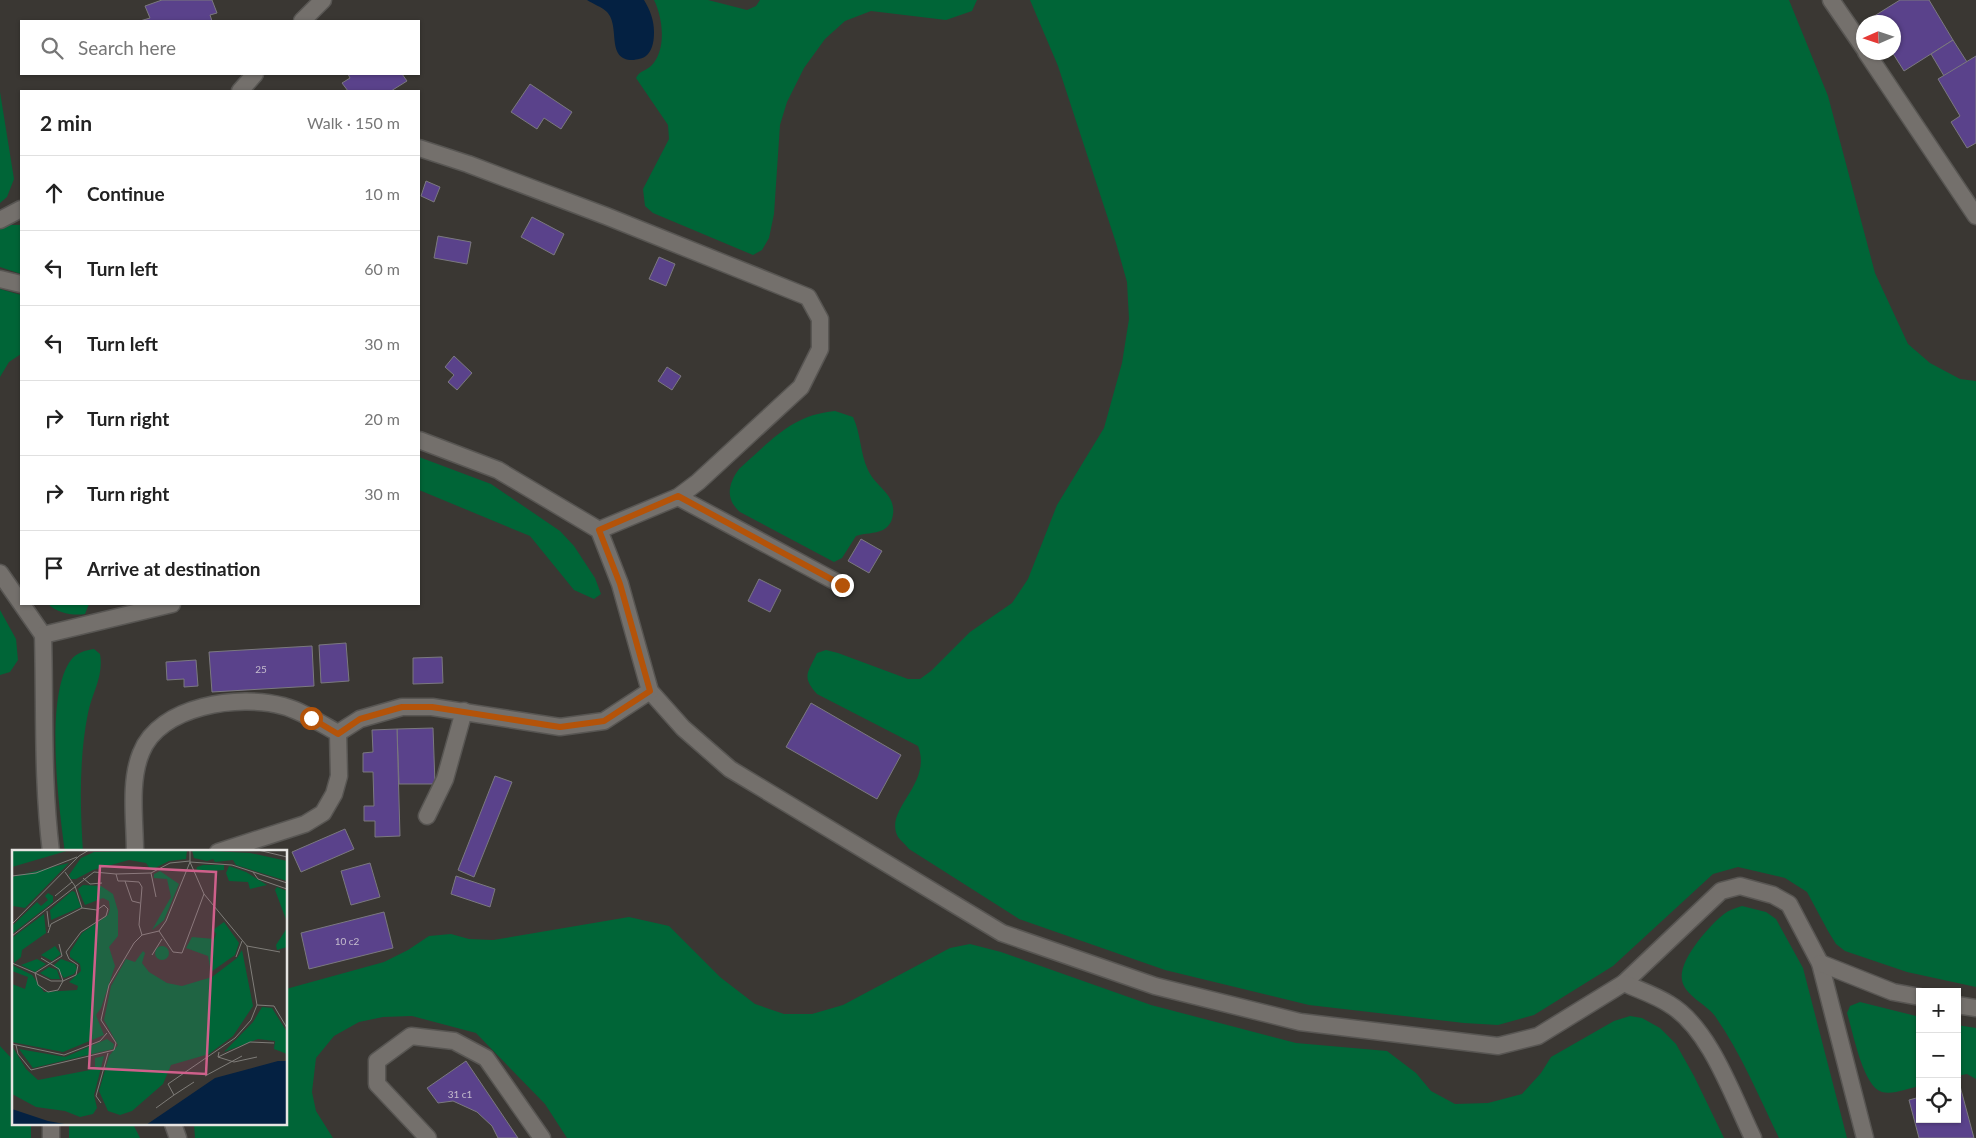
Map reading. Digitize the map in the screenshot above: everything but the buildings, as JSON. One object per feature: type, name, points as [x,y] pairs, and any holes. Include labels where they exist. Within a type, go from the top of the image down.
[{"type":"lane","points":[[303,20],[323,0]]},
{"type":"lane","points":[[1831,0],[1856,36]]},
{"type":"lane","points":[[1871,60],[1976,216]]},
{"type":"lane","points":[[241,90],[254,75]]},
{"type":"lane","points":[[420,148],[468,164],[606,216],[808,297],[820,320],[820,349],[801,387],[698,482],[678,496],[599,530]]},
{"type":"lane","points":[[0,220],[20,210]]},
{"type":"lane","points":[[0,279],[20,284]]},
{"type":"lane","points":[[420,440],[498,470],[599,530],[620,584],[650,691],[683,728],[730,770],[1002,933],[1155,986],[1300,1022],[1498,1046],[1538,1036],[1624,983],[1721,891],[1740,886],[1773,895],[1789,904],[1820,963],[1865,1138]]},
{"type":"lane","points":[[678,496],[842,585]]},
{"type":"lane","points":[[0,573],[20,602]]},
{"type":"lane","points":[[22,605],[43,636],[45,699],[43,756],[52,850]]},
{"type":"lane","points":[[43,636],[168,605]]},
{"type":"lane","points":[[338,734],[360,719],[402,707],[432,707],[464,711],[560,727],[604,721],[650,691]]},
{"type":"lane","points":[[136,850],[135,779],[141,752],[155,732],[182,714],[215,703],[249,701],[283,706],[311,718],[338,734]]},
{"type":"lane","points":[[427,816],[445,779],[464,711]]},
{"type":"lane","points":[[224,850],[305,824],[323,813],[334,794],[339,776],[338,734]]},
{"type":"lane","points":[[1820,963],[1893,992],[1916,996]]},
{"type":"lane","points":[[1624,983],[1670,1004],[1692,1023],[1710,1050],[1754,1138]]},
{"type":"lane","points":[[1961,1006],[1976,1008]]},
{"type":"lane","points":[[428,1138],[377,1084],[377,1061],[411,1036],[454,1041],[486,1058],[542,1138]]},
{"type":"lane","points":[[174,1126],[178,1138]]},
{"type":"green space","points":[[654,0],[708,0],[747,10],[756,6],[760,0],[977,0],[972,11],[946,20],[871,11],[845,21],[825,39],[804,68],[787,102],[780,125],[774,214],[769,238],[762,250],[753,255],[653,213],[645,206],[643,189],[669,139],[668,125],[636,78],[639,73],[651,66],[656,59],[661,43],[660,16]]},
{"type":"green space","points":[[1030,0],[1789,0],[1828,96],[1875,273],[1908,344],[1930,363],[1960,379],[1976,381],[1976,987],[1907,972],[1845,951],[1836,944],[1807,892],[1785,878],[1738,867],[1713,874],[1613,966],[1534,1015],[1498,1025],[1464,1023],[1309,1005],[1165,970],[1019,919],[909,849],[898,837],[895,827],[897,816],[919,773],[921,760],[918,746],[817,694],[809,683],[809,670],[817,653],[826,650],[908,679],[920,679],[931,671],[970,632],[1012,603],[1028,579],[1057,505],[1104,428],[1122,363],[1129,319],[1127,282],[1116,243],[1058,66]]},
{"type":"green space","points":[[0,92],[14,179],[7,197],[0,203]]},
{"type":"green space","points":[[11,225],[20,225],[20,274],[0,267],[0,229]]},
{"type":"green space","points":[[0,289],[20,295],[20,355],[9,362],[0,377]]},
{"type":"green space","points":[[835,411],[853,417],[868,470],[890,498],[893,511],[890,524],[886,528],[856,536],[842,558],[834,562],[740,512],[732,502],[730,491],[732,480],[739,469],[782,431],[806,418],[820,413]]},
{"type":"green space","points":[[420,457],[491,484],[560,531],[574,546],[595,578],[601,594],[594,599],[574,590],[530,536],[420,490]]},
{"type":"green space","points":[[49,605],[89,605],[85,614],[75,615],[60,612]]},
{"type":"green space","points":[[0,610],[16,639],[18,660],[10,672],[0,675]]},
{"type":"green space","points":[[94,649],[100,654],[101,662],[99,677],[88,713],[83,747],[81,800],[83,850],[65,850],[57,781],[56,725],[58,699],[63,677],[71,660],[81,652]]},
{"type":"green space","points":[[1742,906],[1766,912],[1776,919],[1803,968],[1847,1138],[1779,1138],[1724,1030],[1715,1016],[1691,995],[1684,985],[1682,972],[1696,944],[1724,914]]},
{"type":"green space","points":[[629,917],[669,926],[720,977],[755,1004],[784,1014],[812,1014],[843,1005],[950,948],[970,944],[1001,952],[1151,1005],[1296,1043],[1387,1051],[1416,1073],[1431,1091],[1455,1104],[1488,1103],[1522,1094],[1541,1073],[1551,1057],[1614,1021],[1630,1016],[1642,1018],[1660,1028],[1676,1044],[1724,1138],[567,1138],[545,1104],[476,1033],[412,1016],[383,1017],[359,1022],[334,1036],[316,1058],[312,1092],[316,1111],[333,1138],[195,1138],[194,1126],[288,1126],[288,988],[384,962],[408,950],[429,936],[451,934],[469,939],[493,940]]},
{"type":"green space","points":[[1860,1002],[1916,1016],[1916,1087],[1886,1093],[1875,1088],[1864,1070],[1860,1058],[1847,1013],[1850,1006]]},
{"type":"green space","points":[[1961,1026],[1976,1028],[1976,1079],[1967,1074],[1961,1075]]},
{"type":"green space","points":[[0,1046],[12,1059],[12,1126],[31,1126],[31,1138],[0,1138]]},
{"type":"green space","points":[[69,1126],[134,1126],[140,1138],[69,1138]]},
{"type":"water","points":[[587,0],[644,0],[651,15],[654,28],[653,44],[648,54],[634,60],[625,59],[620,55],[616,49],[611,18],[605,10]]},
{"type":"route","points":[[311,718],[338,734],[360,719],[402,707],[432,707],[464,711],[560,727],[604,721],[650,691],[620,584],[599,530],[678,496],[842,585]]}]
